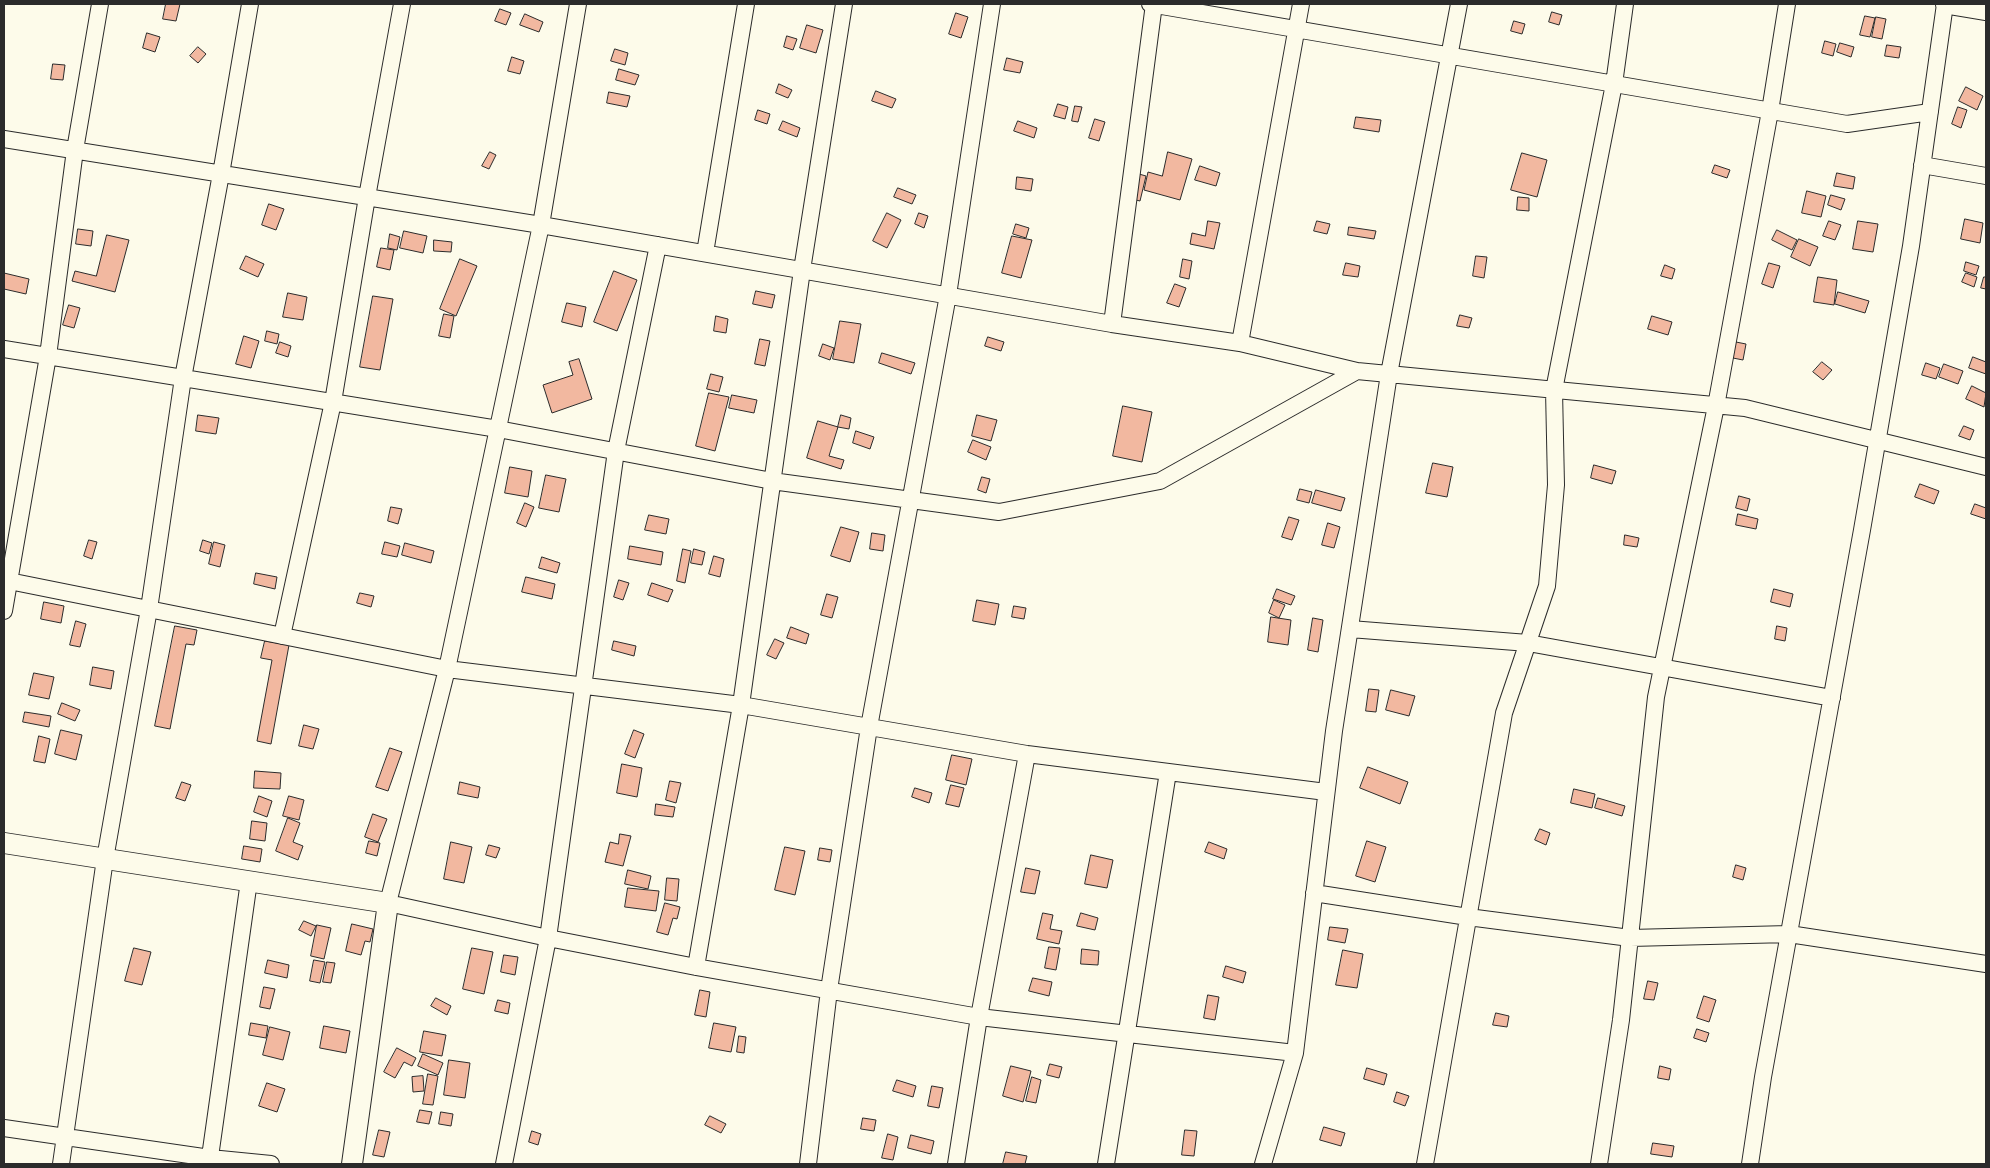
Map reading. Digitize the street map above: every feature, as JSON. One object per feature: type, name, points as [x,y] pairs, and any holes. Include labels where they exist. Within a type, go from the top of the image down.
[{"type":"street","points":[[4,611],[7,581],[48,356],[75,150],[100,4]]},
{"type":"street","points":[[61,1164],[105,859],[149,609],[183,378],[250,4]]},
{"type":"street","points":[[282,636],[333,402],[367,197],[402,4]]},
{"type":"street","points":[[352,1164],[388,903],[447,669],[498,429],[541,225],[578,4]]},
{"type":"street","points":[[705,253],[746,4]]},
{"type":"street","points":[[696,967],[741,705],[802,270],[844,4]]},
{"type":"street","points":[[808,1164],[829,990],[869,727],[948,295],[992,4]]},
{"type":"street","points":[[1112,324],[1153,4],[1846,124],[1930,112]]},
{"type":"street","points":[[1240,343],[1301,4]]},
{"type":"street","points":[[1263,1164],[1295,1054],[1326,792],[1388,374],[1458,4]]},
{"type":"street","points":[[1425,1164],[1504,713],[1547,586],[1556,485],[1554,390],[1614,84],[1625,4]]},
{"type":"street","points":[[1599,1164],[1621,1020],[1656,697],[1716,406],[1770,111],[1787,4]]},
{"type":"street","points":[[1750,1164],[1763,1077],[1878,440],[1911,246],[1945,4],[1986,12]]},
{"type":"street","points":[[4,139],[541,225],[1112,324],[1240,343],[1357,372],[1745,408],[1986,467]]},
{"type":"street","points":[[1922,165],[1986,176]]},
{"type":"street","points":[[504,1164],[548,938],[616,451],[658,245]]},
{"type":"street","points":[[4,349],[498,429],[772,481],[999,512],[1160,480],[1357,372]]},
{"type":"street","points":[[7,581],[447,669],[741,705],[1027,754],[1326,792]]},
{"type":"street","points":[[1350,629],[1528,643],[1832,698]]},
{"type":"street","points":[[956,1164],[979,1017],[1027,754]]},
{"type":"street","points":[[1106,1164],[1168,772]]},
{"type":"street","points":[[4,843],[388,903],[548,938],[696,967],[979,1017],[1295,1054]]},
{"type":"street","points":[[210,1161],[249,882]]},
{"type":"street","points":[[1314,893],[1468,917],[1630,938],[1789,934],[1986,964]]},
{"type":"street","points":[[4,1128],[210,1161],[271,1164]]},
{"type":"building","points":[[166,4],[180,4],[176,21],[163,19]]},
{"type":"building","points":[[500,9],[511,13],[506,25],[495,21]]},
{"type":"building","points":[[1552,12],[1562,15],[1559,25],[1549,22]]},
{"type":"building","points":[[956,13],[968,17],[961,38],[949,34]]},
{"type":"building","points":[[525,14],[543,22],[539,32],[520,25]]},
{"type":"building","points":[[1865,16],[1875,18],[1870,37],[1860,35]]},
{"type":"building","points":[[1876,17],[1886,19],[1882,39],[1872,37]]},
{"type":"building","points":[[1514,21],[1525,24],[1522,34],[1511,31]]},
{"type":"building","points":[[807,25],[823,30],[816,53],[800,48]]},
{"type":"building","points":[[147,33],[160,37],[155,52],[143,48]]},
{"type":"building","points":[[787,36],[797,39],[793,50],[784,47]]},
{"type":"building","points":[[1825,41],[1836,44],[1833,56],[1822,53]]},
{"type":"building","points":[[1840,43],[1854,47],[1851,57],[1837,52]]},
{"type":"building","points":[[1887,45],[1901,47],[1899,58],[1885,56]]},
{"type":"building","points":[[198,47],[206,54],[198,63],[190,56]]},
{"type":"building","points":[[615,49],[628,53],[625,65],[611,61]]},
{"type":"building","points":[[512,57],[524,61],[520,74],[508,71]]},
{"type":"building","points":[[1007,58],[1023,62],[1020,73],[1004,70]]},
{"type":"building","points":[[53,64],[65,65],[63,80],[51,79]]},
{"type":"building","points":[[619,69],[639,75],[635,85],[616,80]]},
{"type":"building","points":[[779,84],[792,90],[788,98],[776,93]]},
{"type":"building","points":[[1966,87],[1983,96],[1977,110],[1959,101]]},
{"type":"building","points":[[876,91],[896,99],[892,108],[872,101]]},
{"type":"building","points":[[609,92],[630,96],[627,107],[607,103]]},
{"type":"building","points":[[1058,104],[1068,107],[1065,119],[1054,116]]},
{"type":"building","points":[[1075,106],[1082,107],[1078,122],[1072,121]]},
{"type":"building","points":[[1958,107],[1967,110],[1961,128],[1952,124]]},
{"type":"building","points":[[758,110],[770,114],[767,124],[755,120]]},
{"type":"building","points":[[1356,117],[1381,120],[1379,132],[1354,128]]},
{"type":"building","points":[[1095,119],[1105,122],[1099,141],[1089,138]]},
{"type":"building","points":[[783,121],[800,128],[797,137],[779,130]]},
{"type":"building","points":[[1018,121],[1037,128],[1034,138],[1014,131]]},
{"type":"building","points":[[490,152],[496,155],[489,169],[482,166]]},
{"type":"building","points":[[1168,152],[1192,159],[1180,200],[1144,190],[1148,172],[1162,176]]},
{"type":"building","points":[[1522,153],[1547,160],[1537,197],[1511,190]]},
{"type":"building","points":[[1715,165],[1730,170],[1727,178],[1712,173]]},
{"type":"building","points":[[1200,166],[1220,173],[1216,186],[1195,180]]},
{"type":"building","points":[[1837,173],[1855,177],[1853,189],[1834,186]]},
{"type":"building","points":[[1139,174],[1146,176],[1140,201],[1132,199]]},
{"type":"building","points":[[1017,177],[1033,179],[1031,191],[1016,189]]},
{"type":"building","points":[[898,188],[916,195],[912,204],[894,197]]},
{"type":"building","points":[[1807,191],[1826,196],[1821,217],[1802,213]]},
{"type":"building","points":[[1831,195],[1845,199],[1841,210],[1828,205]]},
{"type":"building","points":[[1518,197],[1529,198],[1529,211],[1517,210]]},
{"type":"building","points":[[269,204],[284,209],[276,230],[262,225]]},
{"type":"building","points":[[887,213],[901,220],[887,248],[873,241]]},
{"type":"building","points":[[919,213],[928,216],[924,228],[915,224]]},
{"type":"building","points":[[1965,219],[1983,223],[1980,243],[1961,239]]},
{"type":"building","points":[[1208,221],[1220,223],[1214,249],[1190,244],[1192,233],[1205,236]]},
{"type":"building","points":[[1317,221],[1330,224],[1327,234],[1314,231]]},
{"type":"building","points":[[1829,221],[1841,225],[1835,240],[1823,236]]},
{"type":"building","points":[[1858,221],[1878,224],[1873,252],[1853,249]]},
{"type":"building","points":[[1016,224],[1029,228],[1026,238],[1013,234]]},
{"type":"building","points":[[1349,227],[1376,231],[1374,239],[1348,235]]},
{"type":"building","points":[[78,229],[93,231],[91,246],[76,244]]},
{"type":"building","points":[[1777,230],[1797,240],[1792,250],[1772,240]]},
{"type":"building","points":[[404,231],[427,236],[423,253],[400,248]]},
{"type":"building","points":[[390,234],[400,237],[397,250],[388,248]]},
{"type":"building","points":[[107,235],[129,240],[115,292],[72,281],[75,271],[96,276]]},
{"type":"building","points":[[1012,236],[1032,240],[1021,278],[1002,273]]},
{"type":"building","points":[[1799,239],[1818,247],[1810,266],[1791,257]]},
{"type":"building","points":[[434,240],[452,242],[451,252],[434,251]]},
{"type":"building","points":[[381,248],[394,250],[390,270],[377,267]]},
{"type":"building","points":[[246,256],[264,264],[258,277],[240,269]]},
{"type":"building","points":[[1476,256],[1487,257],[1484,278],[1473,276]]},
{"type":"building","points":[[460,259],[477,266],[456,316],[440,309]]},
{"type":"building","points":[[1183,259],[1192,261],[1189,279],[1180,277]]},
{"type":"building","points":[[1966,262],[1979,266],[1976,275],[1964,271]]},
{"type":"building","points":[[1346,263],[1360,266],[1358,277],[1343,275]]},
{"type":"building","points":[[1769,263],[1780,266],[1773,288],[1762,284]]},
{"type":"building","points":[[1665,265],[1675,269],[1672,279],[1661,276]]},
{"type":"building","points":[[614,271],[637,280],[617,331],[594,322]]},
{"type":"building","points":[[4,273],[29,279],[26,294],[4,289]]},
{"type":"building","points":[[1966,273],[1977,277],[1974,287],[1962,282]]},
{"type":"building","points":[[1818,277],[1837,280],[1834,305],[1814,302]]},
{"type":"building","points":[[1984,277],[1986,277],[1986,289],[1981,288]]},
{"type":"building","points":[[1175,284],[1186,288],[1179,307],[1167,303]]},
{"type":"building","points":[[756,291],[775,295],[772,308],[753,304]]},
{"type":"building","points":[[1838,292],[1869,301],[1865,313],[1835,304]]},
{"type":"building","points":[[288,293],[307,297],[303,320],[283,317]]},
{"type":"building","points":[[373,296],[393,299],[380,370],[360,367]]},
{"type":"building","points":[[567,303],[586,307],[582,327],[562,322]]},
{"type":"building","points":[[69,305],[80,308],[74,328],[63,325]]},
{"type":"building","points":[[444,314],[454,316],[450,338],[439,336]]},
{"type":"building","points":[[1460,315],[1472,318],[1469,328],[1457,326]]},
{"type":"building","points":[[716,316],[728,319],[726,333],[714,331]]},
{"type":"building","points":[[1652,316],[1672,322],[1668,335],[1648,329]]},
{"type":"building","points":[[840,321],[861,324],[854,363],[833,359]]},
{"type":"building","points":[[267,331],[279,334],[277,344],[265,341]]},
{"type":"building","points":[[244,336],[259,341],[251,368],[236,364]]},
{"type":"building","points":[[988,337],[1004,342],[1001,351],[985,346]]},
{"type":"building","points":[[760,339],[770,341],[765,366],[755,364]]},
{"type":"building","points":[[280,342],[291,346],[288,357],[276,353]]},
{"type":"building","points":[[1736,342],[1746,344],[1743,360],[1733,358]]},
{"type":"building","points":[[823,344],[834,348],[830,360],[819,356]]},
{"type":"building","points":[[882,353],[915,363],[911,374],[879,363]]},
{"type":"building","points":[[1973,357],[1986,362],[1986,374],[1969,368]]},
{"type":"building","points":[[579,359],[592,399],[552,413],[543,385],[573,375],[569,362]]},
{"type":"building","points":[[1822,362],[1832,370],[1823,380],[1813,372]]},
{"type":"building","points":[[1926,363],[1940,368],[1936,379],[1922,375]]},
{"type":"building","points":[[1944,364],[1963,371],[1958,384],[1939,377]]},
{"type":"building","points":[[711,374],[723,377],[719,392],[707,389]]},
{"type":"building","points":[[1972,386],[1986,393],[1984,407],[1966,399]]},
{"type":"building","points":[[709,393],[729,397],[715,451],[696,446]]},
{"type":"building","points":[[732,395],[757,400],[754,413],[729,408]]},
{"type":"building","points":[[1123,406],[1152,412],[1142,462],[1113,456]]},
{"type":"building","points":[[198,415],[219,418],[216,434],[196,431]]},
{"type":"building","points":[[841,415],[851,418],[849,429],[838,427]]},
{"type":"building","points":[[977,415],[997,420],[991,441],[972,436]]},
{"type":"building","points":[[818,421],[838,427],[829,456],[844,460],[841,469],[807,458]]},
{"type":"building","points":[[1964,426],[1974,430],[1970,440],[1959,436]]},
{"type":"building","points":[[856,431],[874,437],[870,449],[853,443]]},
{"type":"building","points":[[973,440],[991,447],[986,460],[968,452]]},
{"type":"building","points":[[1433,463],[1453,467],[1447,497],[1426,493]]},
{"type":"building","points":[[1594,465],[1616,471],[1612,484],[1591,478]]},
{"type":"building","points":[[510,467],[532,471],[528,497],[505,493]]},
{"type":"building","points":[[546,475],[566,479],[559,512],[539,508]]},
{"type":"building","points":[[982,477],[990,479],[986,493],[978,490]]},
{"type":"building","points":[[1920,484],[1939,491],[1934,504],[1915,497]]},
{"type":"building","points":[[1300,489],[1312,492],[1309,503],[1297,500]]},
{"type":"building","points":[[1316,490],[1345,498],[1341,511],[1312,503]]},
{"type":"building","points":[[1739,496],[1750,499],[1747,511],[1736,508]]},
{"type":"building","points":[[525,503],[534,507],[526,527],[517,523]]},
{"type":"building","points":[[1975,504],[1986,508],[1986,519],[1971,514]]},
{"type":"building","points":[[391,507],[402,509],[398,524],[388,521]]},
{"type":"building","points":[[1738,514],[1758,519],[1756,529],[1736,525]]},
{"type":"building","points":[[649,515],[669,519],[666,534],[645,530]]},
{"type":"building","points":[[1289,517],[1299,520],[1292,540],[1282,537]]},
{"type":"building","points":[[1328,523],[1340,527],[1334,548],[1322,545]]},
{"type":"building","points":[[841,527],[859,532],[850,562],[831,556]]},
{"type":"building","points":[[872,533],[885,535],[883,551],[870,549]]},
{"type":"building","points":[[1625,535],[1639,538],[1637,547],[1624,545]]},
{"type":"building","points":[[89,540],[97,542],[92,559],[84,556]]},
{"type":"building","points":[[203,540],[212,543],[209,554],[200,551]]},
{"type":"building","points":[[214,542],[225,545],[220,567],[209,564]]},
{"type":"building","points":[[385,542],[400,546],[397,557],[382,554]]},
{"type":"building","points":[[405,543],[434,551],[431,563],[402,555]]},
{"type":"building","points":[[630,546],[663,552],[661,565],[628,559]]},
{"type":"building","points":[[683,549],[691,551],[685,583],[677,581]]},
{"type":"building","points":[[694,549],[705,552],[702,565],[691,563]]},
{"type":"building","points":[[714,556],[724,559],[720,577],[709,574]]},
{"type":"building","points":[[542,557],[560,563],[557,573],[539,568]]},
{"type":"building","points":[[256,573],[277,577],[275,589],[254,584]]},
{"type":"building","points":[[526,577],[555,584],[552,599],[522,592]]},
{"type":"building","points":[[619,580],[629,583],[623,600],[614,597]]},
{"type":"building","points":[[652,583],[673,590],[668,602],[648,595]]},
{"type":"building","points":[[1277,589],[1295,596],[1291,605],[1273,599]]},
{"type":"building","points":[[1774,589],[1793,594],[1790,607],[1771,602]]},
{"type":"building","points":[[360,593],[374,596],[371,607],[357,603]]},
{"type":"building","points":[[827,594],[838,597],[832,618],[821,615]]},
{"type":"building","points":[[977,600],[999,604],[995,625],[973,621]]},
{"type":"building","points":[[1274,600],[1285,605],[1279,618],[1269,613]]},
{"type":"building","points":[[44,602],[64,606],[61,623],[41,619]]},
{"type":"building","points":[[1014,606],[1026,608],[1024,619],[1012,617]]},
{"type":"building","points":[[1271,617],[1291,620],[1288,645],[1268,642]]},
{"type":"building","points":[[1313,618],[1323,620],[1318,652],[1308,650]]},
{"type":"building","points":[[76,621],[86,624],[80,647],[70,645]]},
{"type":"building","points":[[175,626],[197,630],[194,645],[186,644],[170,729],[155,726]]},
{"type":"building","points":[[1777,626],[1787,628],[1785,641],[1775,639]]},
{"type":"building","points":[[791,627],[809,634],[806,644],[787,638]]},
{"type":"building","points":[[775,639],[784,643],[776,659],[767,655]]},
{"type":"building","points":[[265,641],[289,645],[271,744],[257,741],[272,660],[261,658]]},
{"type":"building","points":[[614,641],[636,646],[634,656],[612,650]]},
{"type":"building","points":[[93,667],[114,671],[111,689],[90,685]]},
{"type":"building","points":[[34,673],[54,677],[49,699],[29,695]]},
{"type":"building","points":[[1369,689],[1379,690],[1376,712],[1366,711]]},
{"type":"building","points":[[1391,690],[1415,696],[1409,716],[1386,710]]},
{"type":"building","points":[[62,703],[80,710],[75,721],[58,714]]},
{"type":"building","points":[[25,712],[51,716],[49,727],[23,722]]},
{"type":"building","points":[[304,725],[319,729],[313,749],[299,746]]},
{"type":"building","points":[[61,730],[82,735],[76,760],[55,754]]},
{"type":"building","points":[[634,730],[644,734],[635,758],[625,754]]},
{"type":"building","points":[[39,736],[50,739],[45,763],[34,761]]},
{"type":"building","points":[[390,748],[402,752],[388,791],[376,787]]},
{"type":"building","points":[[952,755],[972,759],[966,785],[946,780]]},
{"type":"building","points":[[622,764],[642,768],[637,797],[617,793]]},
{"type":"building","points":[[1368,767],[1408,782],[1400,804],[1360,788]]},
{"type":"building","points":[[255,771],[281,773],[280,789],[254,788]]},
{"type":"building","points":[[670,781],[681,783],[676,803],[666,800]]},
{"type":"building","points":[[182,782],[191,785],[185,801],[176,798]]},
{"type":"building","points":[[460,782],[480,787],[478,798],[458,794]]},
{"type":"building","points":[[951,785],[964,788],[959,807],[946,804]]},
{"type":"building","points":[[915,788],[932,793],[929,803],[912,797]]},
{"type":"building","points":[[1574,789],[1595,794],[1592,808],[1571,803]]},
{"type":"building","points":[[259,796],[272,801],[267,817],[254,812]]},
{"type":"building","points":[[289,796],[304,800],[299,820],[283,816]]},
{"type":"building","points":[[1598,798],[1625,806],[1622,816],[1595,808]]},
{"type":"building","points":[[656,804],[675,807],[673,817],[655,815]]},
{"type":"building","points":[[373,814],[387,819],[378,842],[365,837]]},
{"type":"building","points":[[288,818],[300,823],[293,842],[303,846],[298,860],[276,851]]},
{"type":"building","points":[[252,821],[267,823],[265,841],[250,839]]},
{"type":"building","points":[[1540,829],[1550,833],[1546,845],[1535,840]]},
{"type":"building","points":[[620,834],[631,836],[623,866],[605,862],[610,842],[618,844]]},
{"type":"building","points":[[369,841],[380,843],[377,856],[366,853]]},
{"type":"building","points":[[1367,841],[1386,847],[1375,882],[1356,876]]},
{"type":"building","points":[[451,842],[472,847],[464,883],[444,879]]},
{"type":"building","points":[[1209,842],[1227,849],[1224,859],[1205,852]]},
{"type":"building","points":[[489,845],[500,848],[496,858],[486,855]]},
{"type":"building","points":[[244,846],[262,849],[260,862],[242,859]]},
{"type":"building","points":[[785,847],[805,851],[795,895],[775,890]]},
{"type":"building","points":[[820,848],[832,850],[830,862],[818,860]]},
{"type":"building","points":[[1091,855],[1113,860],[1107,888],[1085,884]]},
{"type":"building","points":[[1736,865],[1746,868],[1743,880],[1733,877]]},
{"type":"building","points":[[1026,868],[1040,871],[1035,894],[1021,892]]},
{"type":"building","points":[[628,870],[651,876],[648,889],[625,884]]},
{"type":"building","points":[[667,878],[679,879],[677,901],[665,900]]},
{"type":"building","points":[[628,888],[659,891],[656,911],[625,907]]},
{"type":"building","points":[[665,903],[680,907],[677,919],[673,918],[668,935],[657,932]]},
{"type":"building","points":[[1043,913],[1053,915],[1050,929],[1062,931],[1059,944],[1037,939]]},
{"type":"building","points":[[1081,913],[1098,918],[1095,930],[1077,926]]},
{"type":"building","points":[[304,921],[316,926],[311,936],[299,930]]},
{"type":"building","points":[[352,924],[373,929],[370,942],[365,941],[361,955],[346,951]]},
{"type":"building","points":[[317,925],[331,928],[324,959],[311,956]]},
{"type":"building","points":[[1330,927],[1348,929],[1345,943],[1328,940]]},
{"type":"building","points":[[1049,947],[1060,948],[1056,970],[1045,968]]},
{"type":"building","points":[[134,948],[151,952],[142,985],[125,981]]},
{"type":"building","points":[[472,948],[493,952],[484,994],[463,989]]},
{"type":"building","points":[[1082,949],[1099,951],[1098,965],[1081,964]]},
{"type":"building","points":[[1343,950],[1363,954],[1357,988],[1336,985]]},
{"type":"building","points":[[504,955],[518,957],[515,975],[501,972]]},
{"type":"building","points":[[268,960],[289,965],[287,978],[265,973]]},
{"type":"building","points":[[314,960],[325,962],[320,983],[310,981]]},
{"type":"building","points":[[327,962],[335,963],[331,983],[323,982]]},
{"type":"building","points":[[1226,966],[1246,972],[1243,983],[1223,977]]},
{"type":"building","points":[[1033,978],[1052,982],[1049,996],[1029,991]]},
{"type":"building","points":[[1648,981],[1658,983],[1654,1000],[1644,999]]},
{"type":"building","points":[[264,987],[275,989],[270,1009],[260,1007]]},
{"type":"building","points":[[700,990],[710,992],[706,1017],[695,1015]]},
{"type":"building","points":[[1208,995],[1219,997],[1215,1020],[1204,1018]]},
{"type":"building","points":[[1704,996],[1716,1000],[1709,1022],[1697,1018]]},
{"type":"building","points":[[436,998],[451,1006],[447,1015],[431,1006]]},
{"type":"building","points":[[498,1000],[510,1003],[508,1014],[495,1011]]},
{"type":"building","points":[[1496,1013],[1509,1016],[1507,1027],[1493,1025]]},
{"type":"building","points":[[251,1023],[268,1026],[266,1038],[249,1035]]},
{"type":"building","points":[[714,1023],[736,1027],[731,1052],[709,1048]]},
{"type":"building","points":[[324,1026],[350,1031],[346,1053],[320,1048]]},
{"type":"building","points":[[270,1027],[290,1032],[283,1060],[263,1055]]},
{"type":"building","points":[[1697,1029],[1709,1033],[1706,1042],[1694,1038]]},
{"type":"building","points":[[424,1031],[446,1035],[442,1056],[420,1052]]},
{"type":"building","points":[[739,1036],[746,1037],[744,1053],[737,1052]]},
{"type":"building","points":[[397,1048],[416,1058],[412,1066],[404,1062],[395,1078],[384,1072]]},
{"type":"building","points":[[423,1054],[443,1063],[438,1075],[418,1066]]},
{"type":"building","points":[[449,1060],[470,1063],[465,1098],[444,1095]]},
{"type":"building","points":[[1050,1064],[1062,1067],[1059,1078],[1047,1075]]},
{"type":"building","points":[[1011,1066],[1031,1071],[1023,1102],[1003,1096]]},
{"type":"building","points":[[1660,1066],[1671,1069],[1669,1080],[1658,1078]]},
{"type":"building","points":[[1367,1068],[1387,1074],[1384,1085],[1364,1079]]},
{"type":"building","points":[[428,1074],[438,1076],[433,1105],[423,1104]]},
{"type":"building","points":[[423,1076],[424,1091],[413,1092],[412,1077]]},
{"type":"building","points":[[1032,1077],[1041,1080],[1036,1103],[1026,1101]]},
{"type":"building","points":[[897,1080],[916,1086],[913,1097],[893,1091]]},
{"type":"building","points":[[267,1083],[285,1089],[277,1112],[259,1106]]},
{"type":"building","points":[[932,1086],[943,1088],[939,1108],[928,1106]]},
{"type":"building","points":[[1397,1092],[1409,1096],[1405,1106],[1394,1102]]},
{"type":"building","points":[[420,1110],[432,1112],[429,1124],[417,1122]]},
{"type":"building","points":[[441,1112],[453,1114],[451,1126],[439,1124]]},
{"type":"building","points":[[710,1116],[726,1124],[721,1133],[705,1125]]},
{"type":"building","points":[[863,1118],[876,1120],[874,1131],[861,1129]]},
{"type":"building","points":[[1324,1127],[1345,1133],[1341,1146],[1320,1140]]},
{"type":"building","points":[[379,1130],[390,1132],[384,1157],[373,1155]]},
{"type":"building","points":[[1185,1130],[1197,1131],[1194,1156],[1182,1155]]},
{"type":"building","points":[[532,1131],[541,1134],[538,1145],[529,1142]]},
{"type":"building","points":[[888,1134],[898,1137],[893,1160],[882,1158]]},
{"type":"building","points":[[911,1135],[934,1141],[931,1154],[908,1148]]},
{"type":"building","points":[[1653,1143],[1674,1146],[1672,1157],[1651,1154]]},
{"type":"building","points":[[1006,1152],[1027,1156],[1025,1164],[1003,1164]]}]
